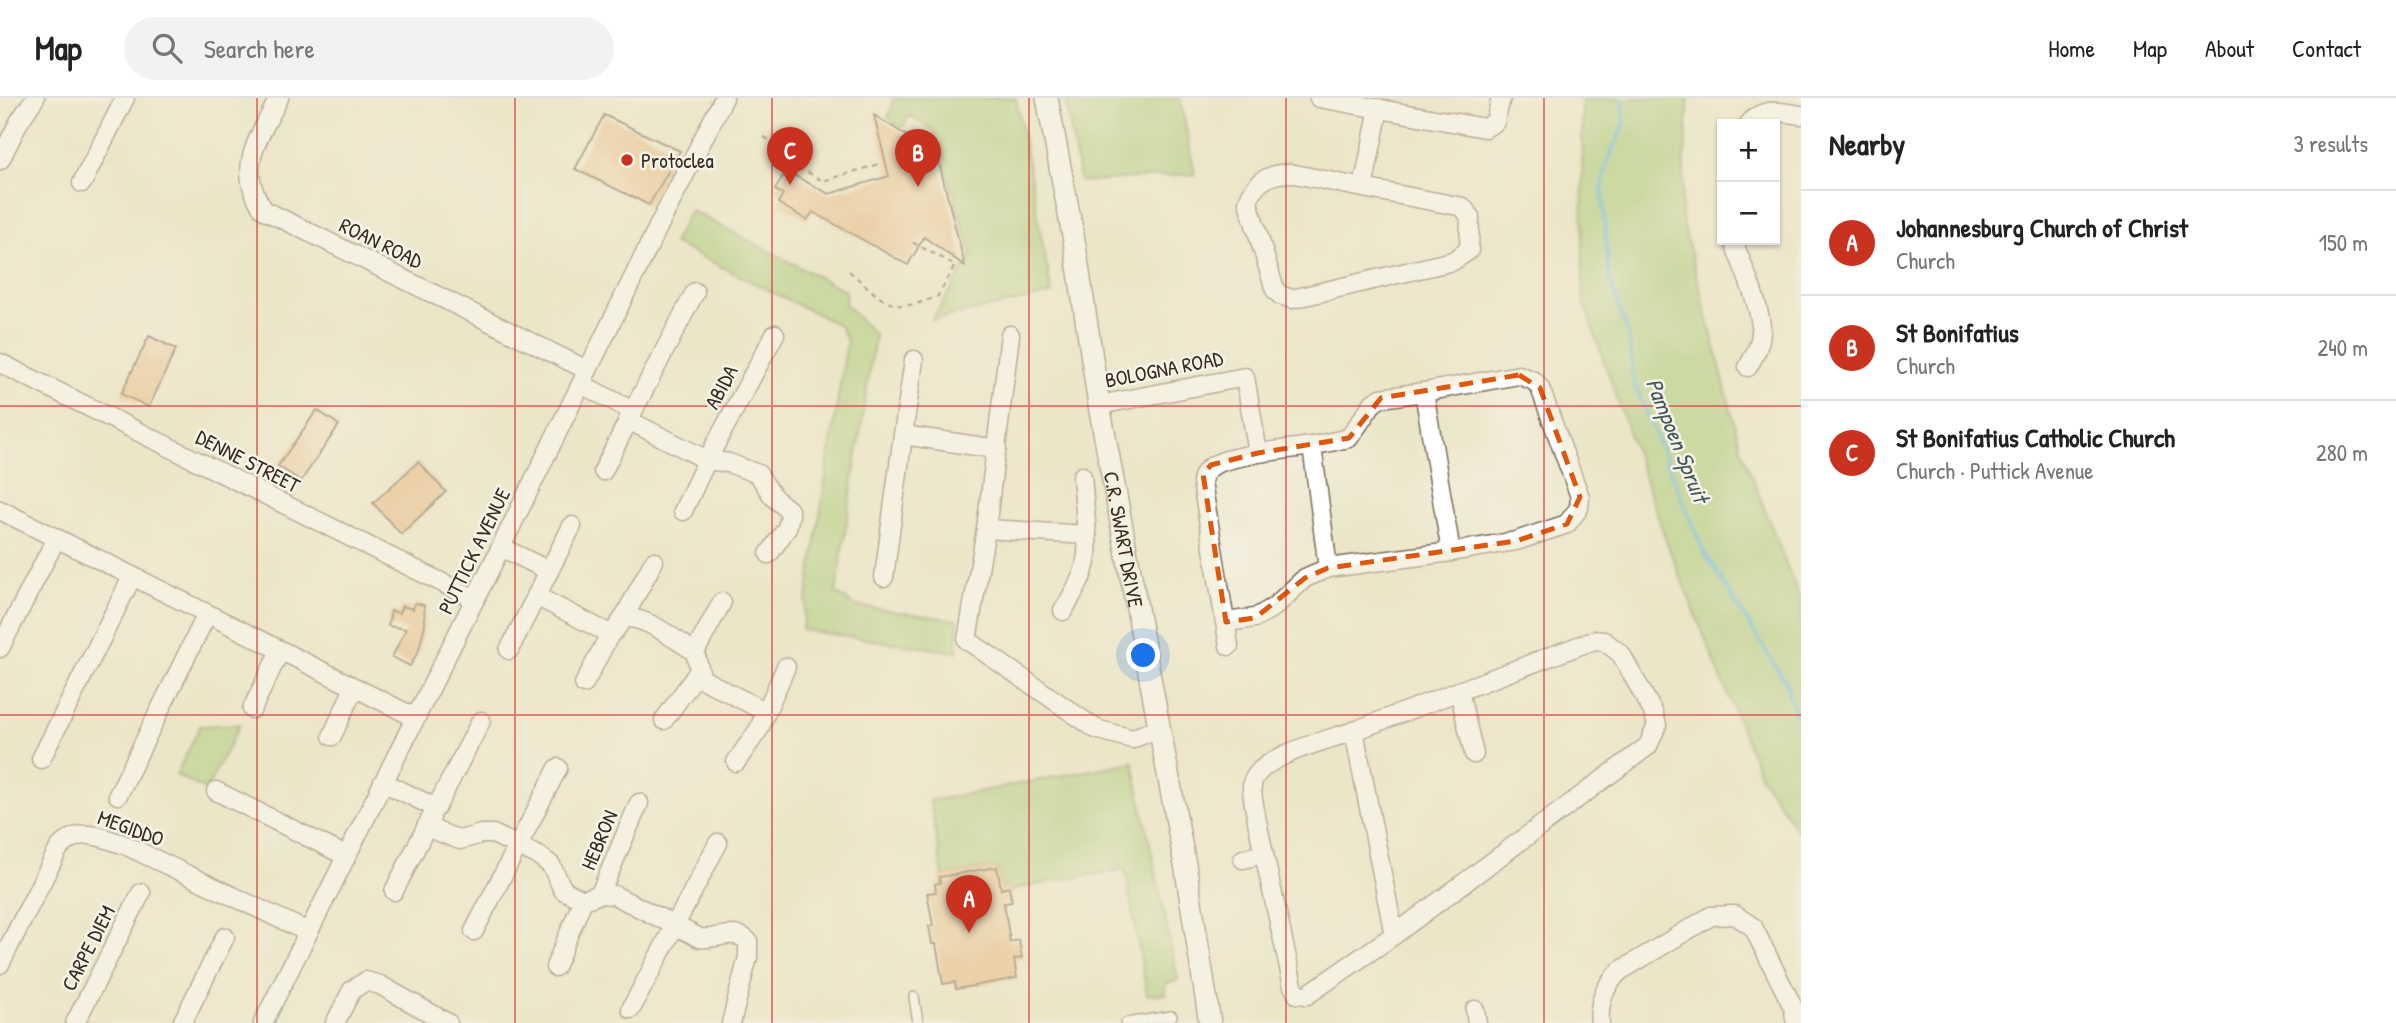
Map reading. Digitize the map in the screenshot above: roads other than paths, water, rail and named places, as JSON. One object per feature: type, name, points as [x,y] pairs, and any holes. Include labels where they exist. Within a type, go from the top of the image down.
[{"type":"street","points":[[0,160],[19,122],[35,98]]},
{"type":"street","name":"ROAN ROAD","points":[[279,98],[257,142],[249,172],[251,187],[264,210],[584,377]]},
{"type":"street","name":"PUTTICK AVENUE","points":[[263,1023],[724,98]]},
{"type":"street","name":"C.R. SWART DRIVE","points":[[1047,98],[1075,246],[1099,405],[1186,870],[1210,1023]]},
{"type":"street","points":[[1319,98],[1485,128],[1495,122],[1501,98]]},
{"type":"street","points":[[82,183],[123,99]]},
{"type":"street","points":[[1363,188],[1380,108]]},
{"type":"street","points":[[1754,119],[1761,113],[1773,111],[1801,115]]},
{"type":"street","points":[[1278,173],[1363,188],[1463,207],[1470,217],[1469,250],[1453,261],[1292,299],[1280,295],[1275,290],[1248,201],[1253,190],[1269,176],[1278,173]]},
{"type":"street","points":[[1734,245],[1757,309],[1761,330],[1758,349],[1748,367]]},
{"type":"street","points":[[603,471],[695,292]]},
{"type":"street","name":"ABIDA","points":[[683,511],[707,460],[775,334]]},
{"type":"street","points":[[1010,335],[986,529],[967,640],[1096,729],[1132,739],[1158,728]]},
{"type":"street","points":[[884,577],[914,360]]},
{"type":"street","name":"DENNE STREET","points":[[0,363],[475,599]]},
{"type":"street","points":[[1226,622],[1255,618],[1274,607],[1305,578],[1328,568],[1516,541],[1567,524],[1580,508],[1580,498],[1540,388],[1534,381],[1518,375],[1381,398],[1373,404],[1349,438],[1258,453],[1211,465],[1203,474],[1202,482],[1230,646]]},
{"type":"street","points":[[584,377],[631,416],[707,460],[729,463],[758,474],[774,498],[789,510],[790,521],[787,528],[769,554]]},
{"type":"street","name":"BOLOGNA ROAD","points":[[1099,405],[1245,377],[1258,453]]},
{"type":"street","points":[[1424,392],[1451,552]]},
{"type":"street","points":[[903,435],[997,449]]},
{"type":"street","points":[[1312,446],[1328,568]]},
{"type":"street","points":[[1063,611],[1084,574],[1088,551],[1082,476]]},
{"type":"street","points":[[0,510],[416,718]]},
{"type":"street","points":[[509,650],[572,526]]},
{"type":"street","points":[[986,529],[1087,536]]},
{"type":"street","points":[[0,648],[56,538]]},
{"type":"street","points":[[502,547],[549,571]]},
{"type":"street","points":[[584,684],[610,634],[623,619],[654,561]]},
{"type":"street","points":[[41,759],[132,577]]},
{"type":"street","points":[[536,596],[610,634]]},
{"type":"street","points":[[722,602],[695,652],[702,680],[766,712]]},
{"type":"street","points":[[118,795],[207,614]]},
{"type":"street","points":[[623,619],[631,617],[644,621],[695,652]]},
{"type":"street","points":[[1594,639],[1604,642],[1621,654],[1653,712],[1657,725],[1648,746],[1394,934],[1307,995],[1297,994],[1264,855],[1252,786],[1259,771],[1272,760],[1354,731],[1594,639]]},
{"type":"street","points":[[252,709],[280,651]]},
{"type":"street","points":[[736,762],[759,729],[786,667]]},
{"type":"street","points":[[664,720],[699,671]]},
{"type":"street","points":[[332,736],[354,688]]},
{"type":"street","points":[[1459,691],[1474,754]]},
{"type":"street","points":[[394,891],[481,721]]},
{"type":"street","points":[[1354,731],[1394,934]]},
{"type":"street","points":[[474,931],[558,768]]},
{"type":"street","points":[[383,782],[436,808]]},
{"type":"street","points":[[216,791],[346,856]]},
{"type":"street","name":"HEBRON","points":[[600,894],[639,803]]},
{"type":"street","name":"HEBRON","points":[[426,827],[460,840],[481,834],[493,834],[546,860],[563,890],[583,901]]},
{"type":"street","name":"MEGIDDO","points":[[0,964],[59,848],[66,840],[82,834],[125,845],[308,932]]},
{"type":"street","points":[[631,1009],[718,843]]},
{"type":"street","points":[[1243,859],[1264,855]]},
{"type":"street","name":"CARPE DIEM","points":[[75,1023],[141,893]]},
{"type":"street","name":"HEBRON","points":[[555,967],[583,901],[600,894],[618,896],[700,937],[715,939],[735,934],[748,941],[748,957],[731,1023]]},
{"type":"street","points":[[1600,1023],[1602,997],[1612,978],[1712,916],[1723,914],[1735,915],[1753,927],[1793,1007],[1796,1023]]},
{"type":"street","points":[[182,1023],[225,937]]},
{"type":"street","points":[[335,1023],[352,990],[366,981],[380,985],[449,1022]]},
{"type":"lane","points":[[914,997],[918,1023]]},
{"type":"lane","points":[[1126,1023],[1172,1016]]},
{"type":"waterway","name":"Pampoen Spruit","points":[[1623,98],[1624,125],[1608,160],[1602,186],[1609,277],[1628,333],[1634,383],[1704,552],[1785,681],[1801,731]]},
{"type":"place","name":"Protoclea","points":[[627,160]]},
{"type":"place","name":"St Bonifatius Catholic Church","points":[[790,185]]},
{"type":"place","name":"St Bonifatius","points":[[918,187]]},
{"type":"place","name":"Johannesburg Church of Christ","points":[[969,933]]}]
